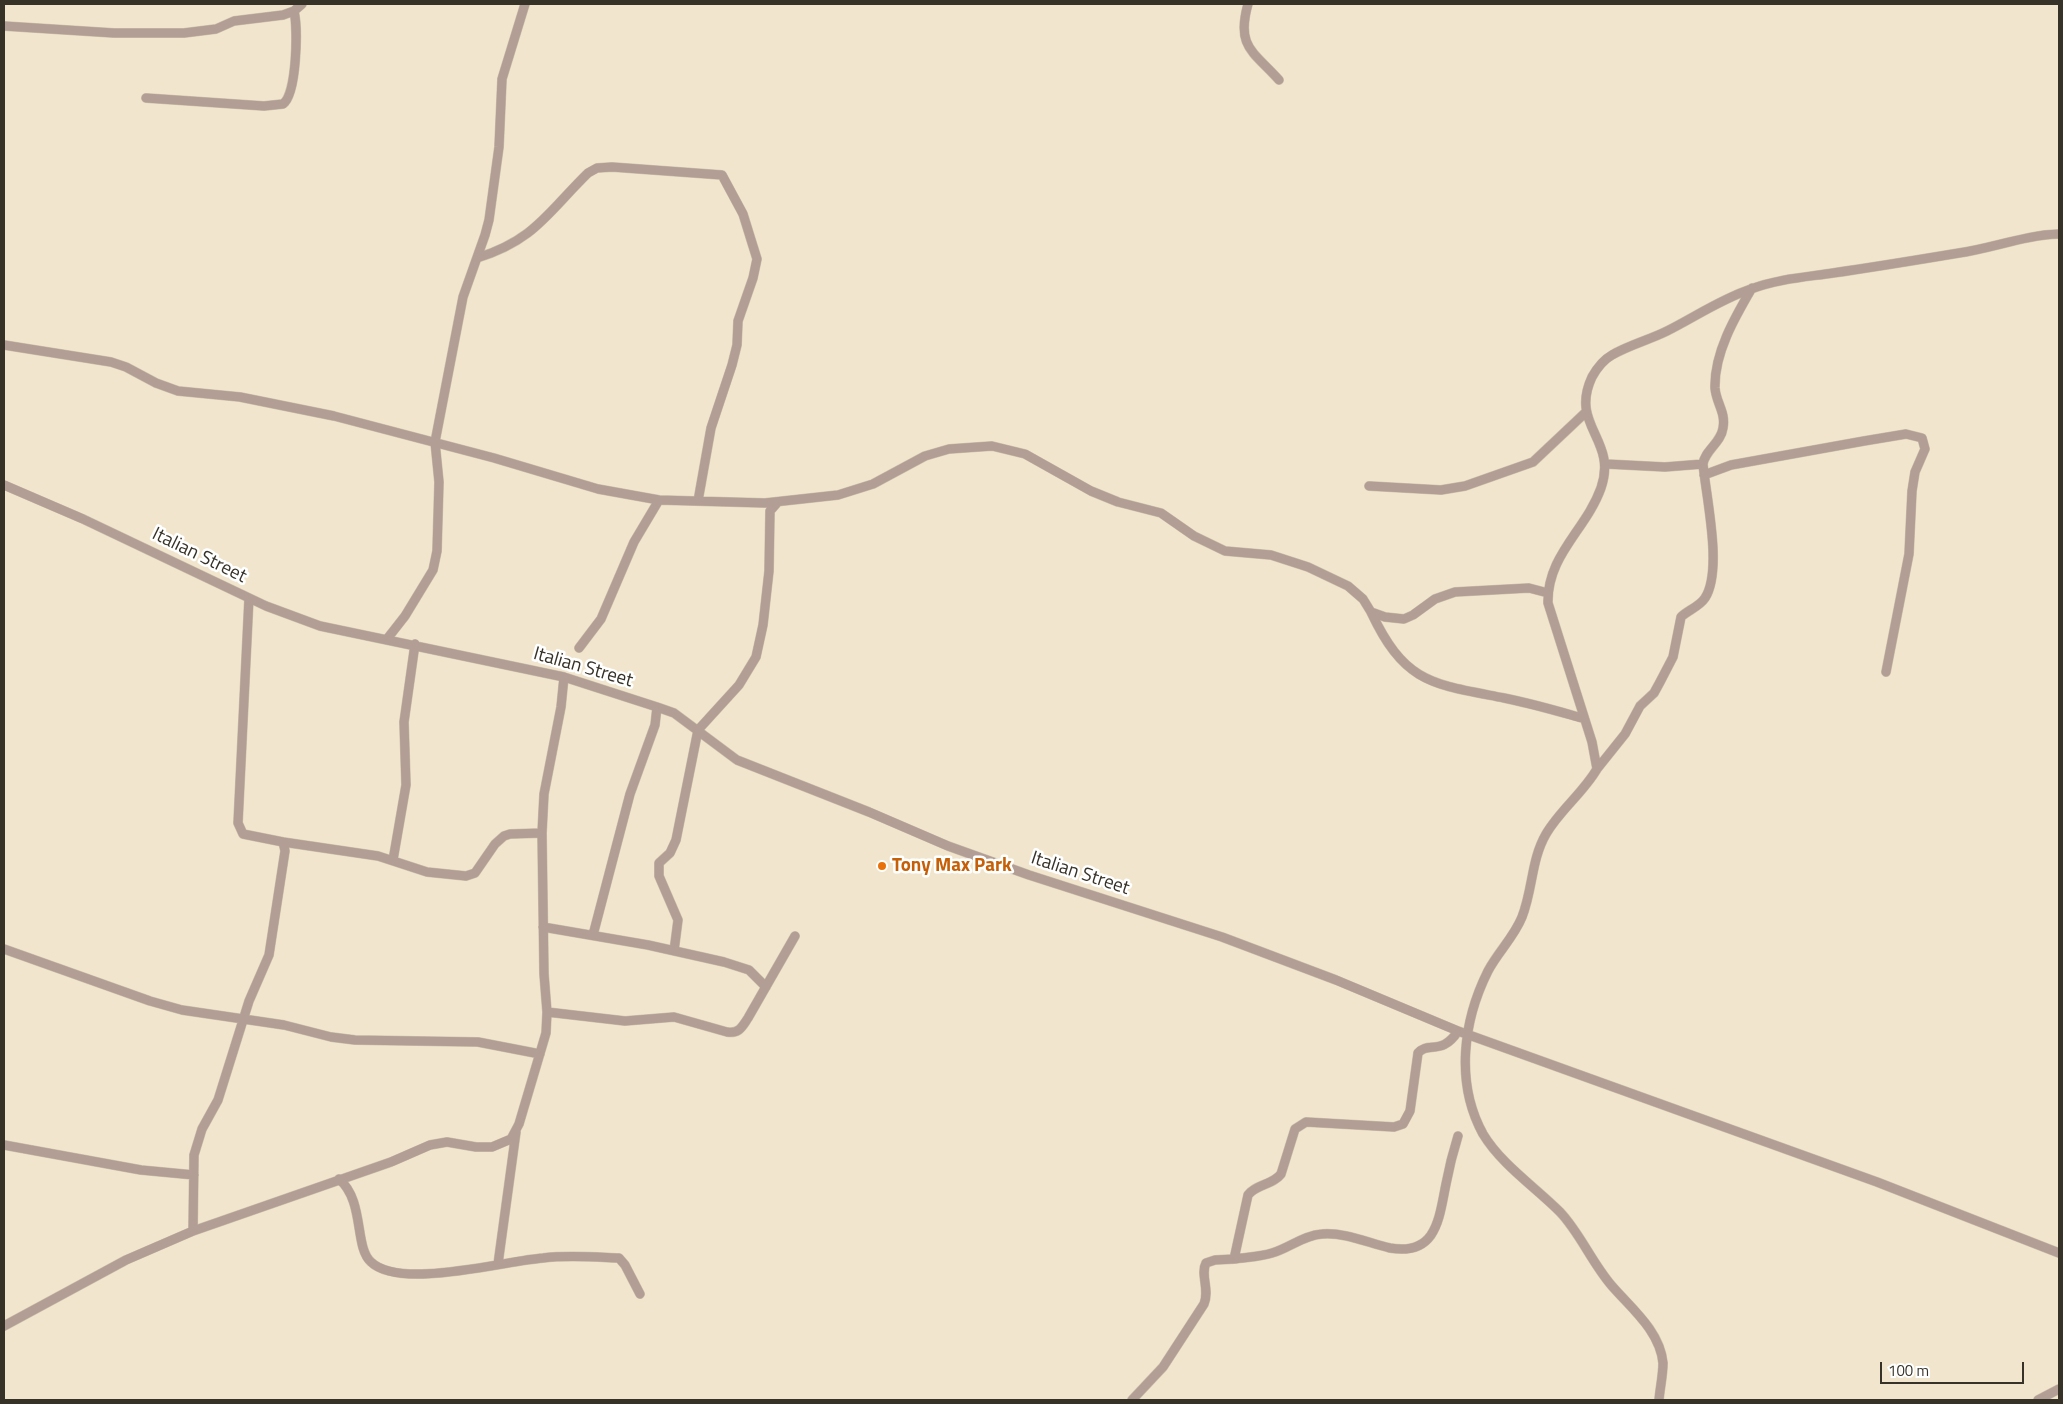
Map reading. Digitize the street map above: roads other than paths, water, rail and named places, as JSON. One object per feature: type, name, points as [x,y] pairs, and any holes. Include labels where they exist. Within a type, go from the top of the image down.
[{"type":"street","points":[[4,26],[114,32],[184,33],[216,29],[234,21],[283,15],[294,11],[302,4]]},
{"type":"street","points":[[386,639],[405,616],[433,570],[437,551],[439,482],[435,442],[463,297],[486,235],[496,176],[502,79],[525,4]]},
{"type":"street","points":[[1248,4],[1244,27],[1246,44],[1279,80]]},
{"type":"street","points":[[146,98],[264,106],[283,104],[291,94],[296,27],[294,11]]},
{"type":"street","points":[[477,258],[497,251],[530,232],[550,215],[588,172],[596,168],[612,167],[722,174],[743,214],[757,259],[754,278],[738,321],[737,345],[732,365],[711,428],[698,501]]},
{"type":"street","points":[[1597,769],[1592,742],[1582,718],[1548,603],[1548,593],[1550,578],[1559,558],[1594,504],[1601,488],[1606,464],[1604,453],[1585,413],[1585,401],[1592,378],[1600,364],[1611,355],[1668,331],[1719,303],[1752,288],[1800,277],[1967,252],[2029,238],[2059,234]]},
{"type":"street","points":[[1659,1400],[1663,1363],[1653,1334],[1640,1316],[1603,1275],[1560,1212],[1505,1160],[1484,1135],[1471,1106],[1466,1084],[1462,1033],[1488,971],[1522,916],[1537,850],[1557,818],[1590,781],[1597,769],[1625,734],[1640,706],[1654,692],[1673,657],[1681,617],[1699,604],[1707,594],[1713,543],[1703,464],[1705,457],[1720,437],[1724,422],[1722,407],[1716,392],[1718,362],[1736,318],[1752,288]]},
{"type":"street","points":[[4,345],[111,362],[178,391],[240,397],[351,420],[598,489],[659,500],[777,503],[838,495],[873,484],[904,466],[948,449],[992,446],[1026,454],[1092,491],[1118,502],[1161,513],[1194,536],[1225,551],[1271,555],[1308,567],[1348,586],[1363,599],[1394,654],[1412,671],[1448,688],[1507,698],[1582,718]]},
{"type":"street","points":[[1369,486],[1441,490],[1465,486],[1533,462],[1585,413]]},
{"type":"street","points":[[1704,475],[1731,465],[1864,440],[1906,434],[1922,438],[1925,449],[1915,472],[1908,554],[1886,672]]},
{"type":"street","points":[[1606,464],[1665,467],[1703,464]]},
{"type":"street","name":"Italian Street","points":[[4,485],[83,519],[249,598],[320,626],[415,644],[564,677],[674,713],[737,760],[760,771],[869,812],[948,846],[1222,937],[1336,980],[1462,1033],[1877,1182],[2059,1253]]},
{"type":"street","points":[[580,648],[600,619],[634,542],[659,500]]},
{"type":"street","points":[[674,951],[678,920],[658,869],[659,862],[670,853],[676,840],[698,730],[739,685],[756,657],[763,625],[769,571],[770,511],[777,503]]},
{"type":"street","points":[[1372,612],[1404,619],[1413,616],[1440,597],[1467,591],[1529,588],[1548,593]]},
{"type":"street","points":[[249,598],[238,823],[243,834],[393,860],[427,872],[471,876],[504,836],[516,833],[542,833]]},
{"type":"street","points":[[393,860],[406,785],[404,722],[415,644]]},
{"type":"street","points":[[498,1264],[516,1132],[540,1054],[548,1012],[544,974],[542,833],[544,794],[564,677]]},
{"type":"street","points":[[593,935],[630,794],[655,725],[657,707]]},
{"type":"street","points":[[193,1231],[194,1155],[198,1140],[218,1100],[243,1019],[269,956],[285,851],[283,842]]},
{"type":"street","points":[[543,927],[593,935],[724,962],[749,970],[766,987]]},
{"type":"street","points":[[548,1012],[625,1021],[674,1017],[735,1033],[742,1027],[795,936]]},
{"type":"street","points":[[4,949],[150,1001],[182,1010],[284,1025],[331,1037],[355,1040],[478,1042],[540,1054]]},
{"type":"street","points":[[1234,1259],[1248,1195],[1254,1189],[1277,1179],[1281,1174],[1295,1128],[1306,1122],[1394,1126],[1403,1124],[1410,1111],[1418,1053],[1423,1049],[1445,1045],[1462,1033]]},
{"type":"street","points":[[4,1326],[117,1265],[193,1231],[391,1162],[439,1143],[492,1147],[511,1139],[516,1132]]},
{"type":"street","points":[[1132,1400],[1163,1367],[1204,1304],[1207,1292],[1204,1273],[1206,1263],[1215,1260],[1270,1254],[1302,1240],[1322,1234],[1349,1237],[1398,1249],[1420,1245],[1429,1238],[1438,1225],[1448,1171],[1458,1136]]},
{"type":"street","points":[[4,1145],[141,1170],[194,1175]]},
{"type":"street","points":[[340,1179],[350,1189],[353,1196],[366,1256],[378,1267],[392,1272],[426,1274],[561,1257],[619,1258],[625,1265],[640,1294]]},
{"type":"street","points":[[2038,1400],[2059,1389]]},
{"type":"place","name":"Tony Max Park","points":[[882,866]]}]
